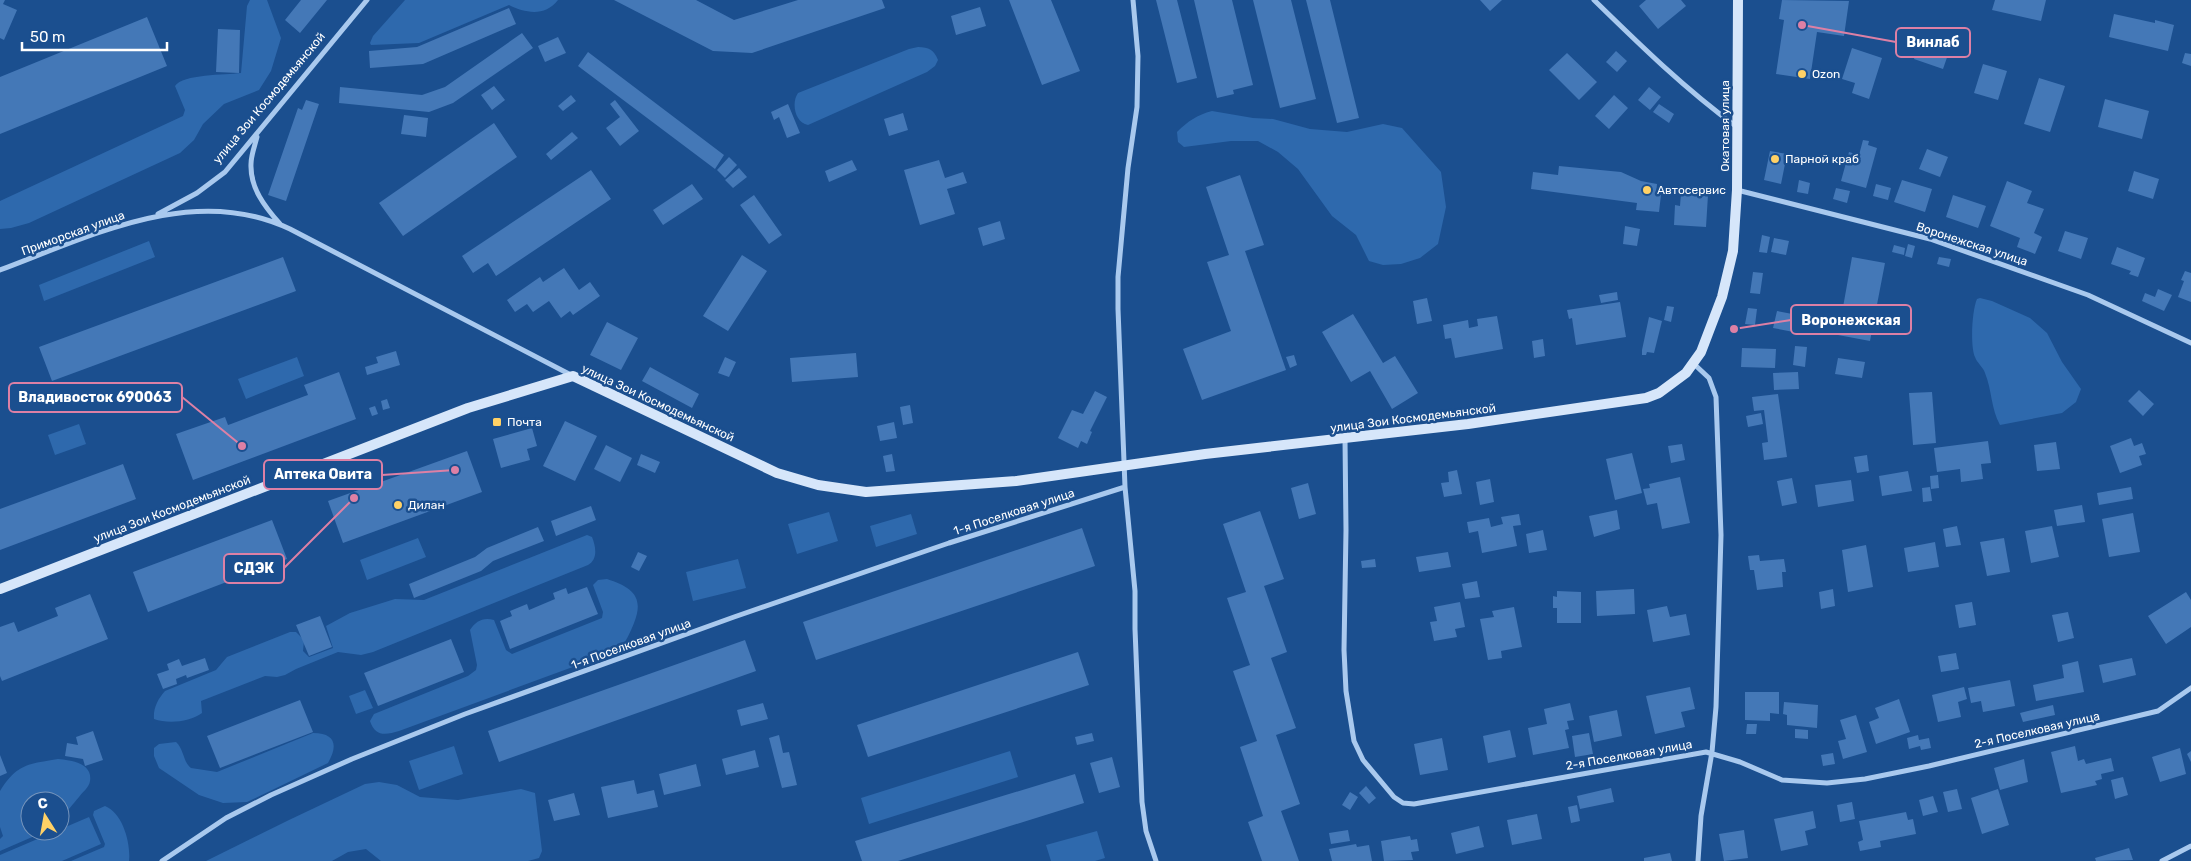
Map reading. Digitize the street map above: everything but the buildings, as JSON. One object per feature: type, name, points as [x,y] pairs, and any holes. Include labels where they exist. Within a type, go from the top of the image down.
[{"type":"main road","name":"Окатовая улица","points":[[1694,364],[1713,324],[1726,283],[1733,251],[1737,190],[1738,0]]},
{"type":"main road","name":"улица Зои Космодемьянской","points":[[0,589],[468,408],[573,376],[777,473],[818,485],[866,492],[1016,481],[1205,454],[1468,424],[1646,398],[1671,385],[1694,364]]},
{"type":"street","name":"улица Зои Космодемьянской","points":[[154,216],[197,193],[224,172],[257,135],[367,0]]},
{"type":"street","points":[[1133,0],[1138,56],[1137,106],[1128,168],[1118,277],[1124,487],[1136,590],[1135,630],[1142,802],[1146,831],[1156,861]]},
{"type":"street","points":[[1594,0],[1653,58],[1710,107],[1738,128]]},
{"type":"street","points":[[257,135],[251,164],[253,182],[263,204],[281,224]]},
{"type":"street","name":"Воронежская улица","points":[[1737,190],[1930,239],[1958,248],[2088,295],[2191,343]]},
{"type":"street","points":[[154,216],[205,210],[241,213],[281,224],[573,376]]},
{"type":"street","name":"Приморская улица","points":[[0,270],[114,227],[154,216]]},
{"type":"street","points":[[1694,364],[1709,378],[1716,397],[1718,410],[1721,535],[1712,752],[1701,816],[1698,861]]},
{"type":"street","name":"2-я Поселковая улица","points":[[1344,439],[1346,530],[1344,650],[1346,691],[1354,741],[1363,760],[1394,798],[1403,803],[1414,804],[1697,752],[1712,752],[1782,780],[1827,783],[1865,779],[1929,766],[2158,711],[2191,688]]},
{"type":"street","name":"1-я Поселковая улица","points":[[162,861],[226,818],[271,795],[352,759],[456,718],[734,617],[940,546],[1124,487]]},
{"type":"street","points":[[2162,861],[2191,846]]},
{"type":"shaded area","points":[[250,0],[267,0],[281,38],[271,71],[259,90],[224,104],[203,124],[194,140],[180,153],[29,223],[0,229],[0,201],[183,116],[185,110],[175,86],[179,82],[195,77],[241,73],[247,6]]},
{"type":"shaded area","points":[[405,0],[558,0],[547,9],[535,12],[509,5],[419,43],[371,45],[373,36]]},
{"type":"shaded area","points":[[918,47],[931,50],[938,60],[935,66],[927,72],[808,125],[797,117],[795,102],[798,93]]},
{"type":"shaded area","points":[[1212,111],[1253,118],[1273,119],[1310,129],[1347,132],[1383,124],[1402,128],[1441,172],[1446,207],[1438,244],[1420,258],[1401,264],[1383,265],[1369,261],[1356,235],[1332,216],[1298,169],[1278,152],[1258,141],[1231,141],[1184,147],[1178,142],[1177,132],[1181,128],[1197,117]]},
{"type":"shaded area","points":[[149,241],[155,257],[44,301],[39,285]]},
{"type":"shaded area","points":[[1977,299],[1992,301],[2030,318],[2047,333],[2062,362],[2081,389],[2076,402],[2062,413],[2000,425],[1985,373],[1973,352],[1973,319],[1975,304]]},
{"type":"shaded area","points":[[297,357],[304,376],[246,399],[238,379]]},
{"type":"shaded area","points":[[79,424],[86,444],[55,455],[48,435]]},
{"type":"shaded area","points":[[829,512],[838,541],[797,554],[788,524]]},
{"type":"shaded area","points":[[911,514],[917,534],[876,547],[870,526]]},
{"type":"shaded area","points":[[587,535],[592,537],[595,549],[595,556],[588,565],[373,652],[361,655],[338,652],[285,675],[277,677],[265,676],[201,701],[202,713],[197,716],[172,722],[154,719],[154,711],[165,691],[216,670],[227,657],[290,632],[296,632],[304,640],[303,651],[309,657],[333,648],[326,626],[350,613],[395,599],[424,600]]},
{"type":"shaded area","points":[[418,538],[426,557],[367,580],[360,560]]},
{"type":"shaded area","points":[[738,559],[746,588],[693,601],[686,572]]},
{"type":"shaded area","points":[[607,579],[629,589],[637,599],[637,614],[626,641],[619,650],[399,731],[382,734],[372,726],[370,721],[374,714],[468,676],[476,670],[477,665],[470,630],[477,622],[483,619],[494,620],[506,650],[512,654],[602,618],[603,612],[593,585],[598,580]]},
{"type":"shaded area","points":[[365,690],[373,708],[356,714],[349,696]]},
{"type":"shaded area","points":[[313,733],[326,735],[333,742],[333,751],[328,763],[247,802],[223,803],[199,795],[159,768],[154,756],[154,748],[159,744],[176,742],[191,768],[217,772]]},
{"type":"shaded area","points":[[454,746],[463,774],[419,790],[409,761]]},
{"type":"shaded area","points":[[1010,751],[1018,777],[869,824],[861,798]]},
{"type":"shaded area","points":[[58,759],[68,760],[84,766],[90,775],[90,781],[70,807],[70,791],[20,791],[20,841],[23,841],[0,851],[0,839],[3,836],[0,827],[0,791],[12,775],[25,766]]},
{"type":"shaded area","points":[[379,782],[397,785],[420,797],[458,800],[521,789],[535,793],[542,851],[539,858],[528,861],[381,861],[366,849],[348,852],[332,861],[206,861],[365,784]]},
{"type":"shaded area","points":[[105,806],[117,815],[125,830],[129,846],[129,861],[71,861],[104,847],[105,844],[93,815],[94,811]]},
{"type":"shaded area","points":[[89,817],[101,844],[62,861],[0,861],[0,855],[33,841],[70,841],[70,825]]},
{"type":"shaded area","points":[[1097,831],[1105,858],[1095,861],[1051,861],[1046,845]]},
{"type":"place","name":"Винлаб","points":[[1802,25]]},
{"type":"place","name":"Ozon","points":[[1802,74]]},
{"type":"place","name":"Парной краб","points":[[1775,159]]},
{"type":"place","name":"Автосервис","points":[[1647,190]]},
{"type":"place","name":"Воронежская","points":[[1734,329]]},
{"type":"place","name":"Почта","points":[[497,422]]},
{"type":"place","name":"Владивосток 690063","points":[[242,446]]},
{"type":"place","name":"Аптека Овита","points":[[455,470]]},
{"type":"place","name":"СДЭК","points":[[354,498]]},
{"type":"place","name":"Дилан","points":[[398,505]]}]
